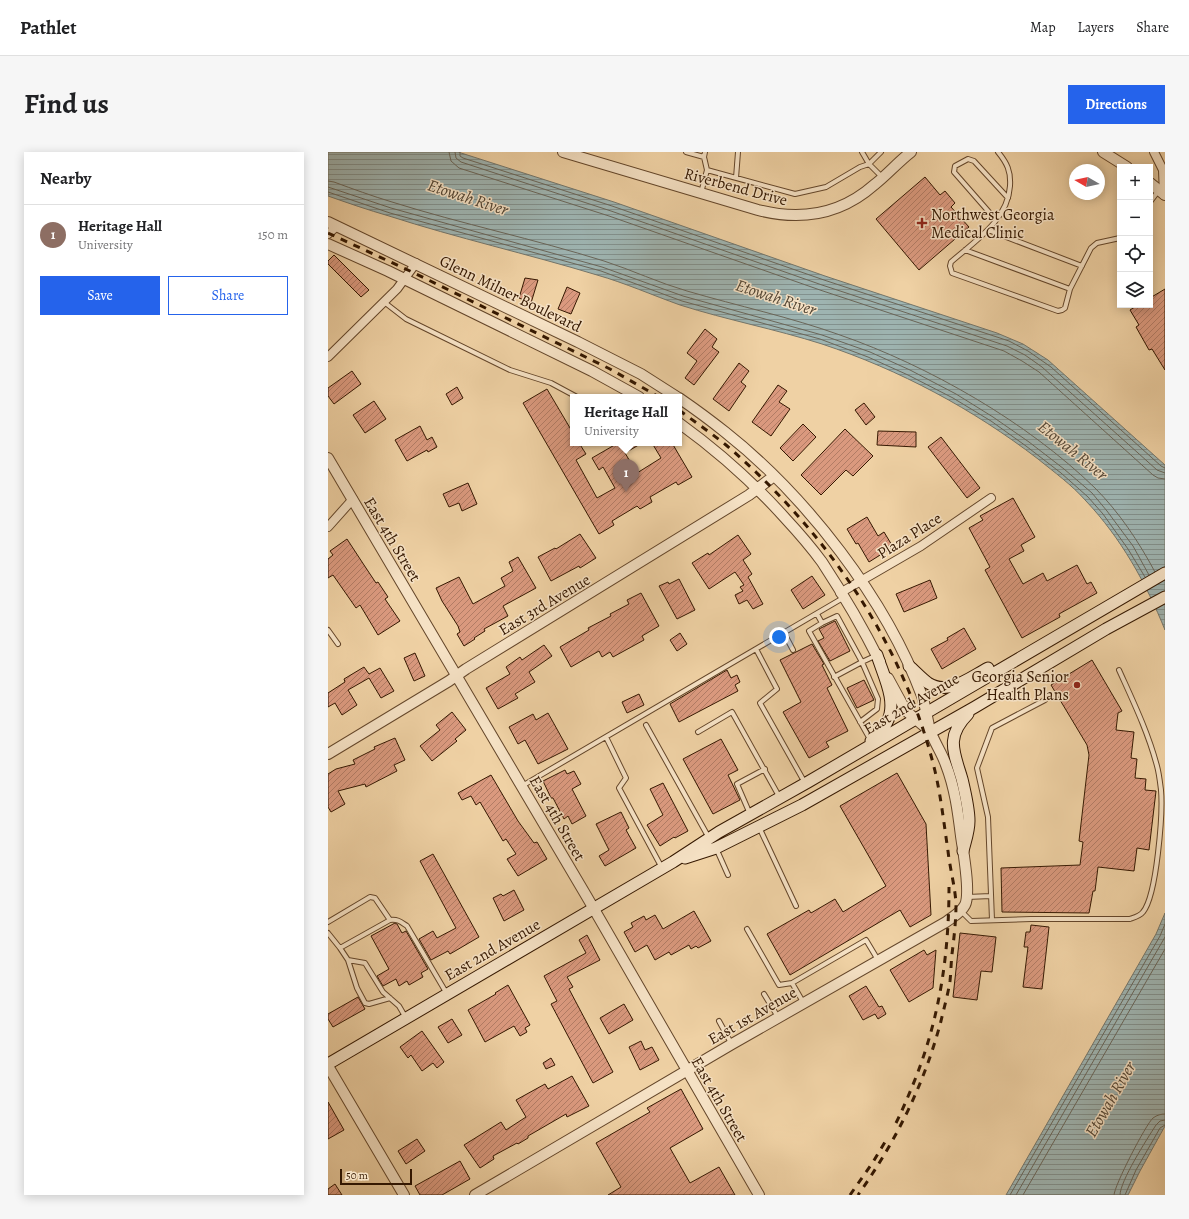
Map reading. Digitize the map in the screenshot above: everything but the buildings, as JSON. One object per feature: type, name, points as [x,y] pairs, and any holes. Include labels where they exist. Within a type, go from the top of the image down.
[{"type":"main road","name":"East 2nd Avenue","points":[[328,1065],[673,862],[709,838],[806,784],[868,745],[915,720],[1165,573]]},
{"type":"main road","name":"East 2nd Avenue","points":[[673,862],[716,848],[802,805],[1165,597]]},
{"type":"main road","points":[[868,745],[887,722],[891,713],[892,705],[877,655]]},
{"type":"main road","points":[[909,666],[932,685],[945,688],[953,687],[989,668],[1002,668]]},
{"type":"main road","points":[[963,852],[970,821],[962,780],[953,754],[953,747],[956,730],[960,722],[975,707]]},
{"type":"street","name":"Riverbend Drive","points":[[563,152],[778,215],[799,216],[827,212],[852,202],[874,186],[911,152]]},
{"type":"street","points":[[1103,152],[1122,164]]},
{"type":"street","points":[[1154,152],[1163,170],[1163,193]]},
{"type":"street","points":[[1153,185],[1163,193]]},
{"type":"street","points":[[328,234],[333,224]]},
{"type":"street","name":"Glenn Milner Boulevard","points":[[333,224],[416,263],[627,367],[671,394]]},
{"type":"street","points":[[328,244],[592,371],[634,394]]},
{"type":"street","points":[[328,357],[397,289],[416,263]]},
{"type":"street","name":"Glenn Milner Boulevard","points":[[682,401],[726,432],[790,492],[823,530],[861,582],[888,624],[923,698],[931,732],[942,754],[954,790],[960,823],[966,881],[965,905],[961,911]]},
{"type":"street","name":"Glenn Milner Boulevard","points":[[682,425],[735,467],[758,489],[798,533],[821,562],[842,596],[877,655],[906,711],[931,732]]},
{"type":"street","name":"East 4th Street","points":[[328,458],[522,786],[759,1195]]},
{"type":"street","name":"East 3rd Avenue","points":[[328,754],[749,496],[774,476]]},
{"type":"street","name":"Plaza Place","points":[[842,596],[861,582],[921,546],[991,498]]},
{"type":"street","points":[[328,527],[353,499]]},
{"type":"street","name":"East 1st Avenue","points":[[476,1195],[778,1017],[946,922],[961,911]]},
{"type":"street","points":[[328,1065],[404,1195]]},
{"type":"lane","points":[[686,152],[705,154],[707,170],[701,193]]},
{"type":"lane","points":[[736,178],[738,152]]},
{"type":"lane","points":[[862,152],[869,164],[883,177]]},
{"type":"lane","points":[[707,170],[795,194],[826,187],[860,167],[869,164],[881,152]]},
{"type":"lane","points":[[998,152],[1008,166],[1010,177],[1008,198],[1003,211],[988,230],[951,262],[950,266],[952,273],[1054,311],[1062,310],[1065,308],[1070,289],[1094,245],[1117,239]]},
{"type":"lane","points":[[996,220],[954,172],[955,166],[968,159],[974,161],[1008,198]]},
{"type":"lane","points":[[1153,200],[1163,193]]},
{"type":"lane","points":[[988,230],[1082,266]]},
{"type":"lane","points":[[965,250],[1070,289]]},
{"type":"lane","points":[[383,302],[406,319],[510,370],[551,382],[572,394]]},
{"type":"lane","points":[[522,786],[817,614],[842,596]]},
{"type":"lane","points":[[817,614],[822,623]]},
{"type":"lane","points":[[860,722],[877,709],[878,698],[862,662],[837,616],[809,631],[860,722],[868,745]]},
{"type":"lane","points":[[328,630],[338,644]]},
{"type":"lane","points":[[784,633],[793,650]]},
{"type":"lane","points":[[756,649],[777,689],[760,703],[806,784]]},
{"type":"lane","points":[[834,677],[877,655]]},
{"type":"lane","points":[[961,911],[971,921],[1031,918],[1130,919],[1138,916],[1144,911],[1150,899],[1154,882],[1161,815],[1161,790],[1157,766],[1141,718],[1118,670]]},
{"type":"lane","points":[[992,920],[988,818],[977,768],[992,728],[1045,700]]},
{"type":"lane","points":[[698,732],[732,712],[780,798]]},
{"type":"lane","points":[[646,725],[709,838]]},
{"type":"lane","points":[[606,737],[626,778],[620,788],[662,868]]},
{"type":"lane","points":[[750,814],[737,784],[764,770]]},
{"type":"lane","points":[[759,827],[796,906]]},
{"type":"lane","points":[[716,848],[728,875]]},
{"type":"lane","points":[[966,897],[991,896]]},
{"type":"lane","points":[[328,922],[370,897],[375,898],[378,901],[390,920]]},
{"type":"lane","points":[[340,948],[390,920],[396,919],[407,926],[447,994]]},
{"type":"lane","points":[[747,929],[780,985],[792,983],[866,940],[878,961]]},
{"type":"lane","points":[[328,933],[348,960],[357,988],[365,1003],[369,1004],[390,998]]},
{"type":"lane","points":[[348,960],[365,963],[383,992],[399,1006],[406,1018]]},
{"type":"lane","points":[[792,983],[804,1003]]},
{"type":"lane","points":[[764,994],[778,1017]]},
{"type":"lane","points":[[718,1021],[732,1044]]},
{"type":"water","name":"Etowah River","points":[[328,152],[458,152],[614,202],[825,276],[997,333],[1023,344],[1048,360],[1165,465],[1165,630],[1150,595],[1132,562],[1099,515],[1081,495],[1038,459],[962,407],[935,392],[880,366],[822,344],[680,305],[607,278],[415,224],[328,196]]},
{"type":"water","name":"Etowah River","points":[[1165,913],[1165,1126],[1128,1195],[1006,1195],[1156,934]]},
{"type":"railway","points":[[328,233],[410,271],[610,369],[654,394]]},
{"type":"railway","points":[[682,412],[726,445],[762,478],[796,514],[827,552],[856,592],[881,634],[903,678],[921,724],[935,771],[941,801],[956,904],[950,981],[934,1045],[917,1090],[885,1154],[858,1195]]},
{"type":"railway","points":[[896,1123],[921,1063],[936,1014],[941,989],[947,939],[949,887]]},
{"type":"railway","points":[[850,1195],[888,1137]]},
{"type":"place","name":"Northwest Georgia Medical Clinic","points":[[922,223]]},
{"type":"place","name":"Heritage Hall","points":[[626,492]]},
{"type":"place","name":"Georgia Senior Health Plans","points":[[1077,685]]}]
